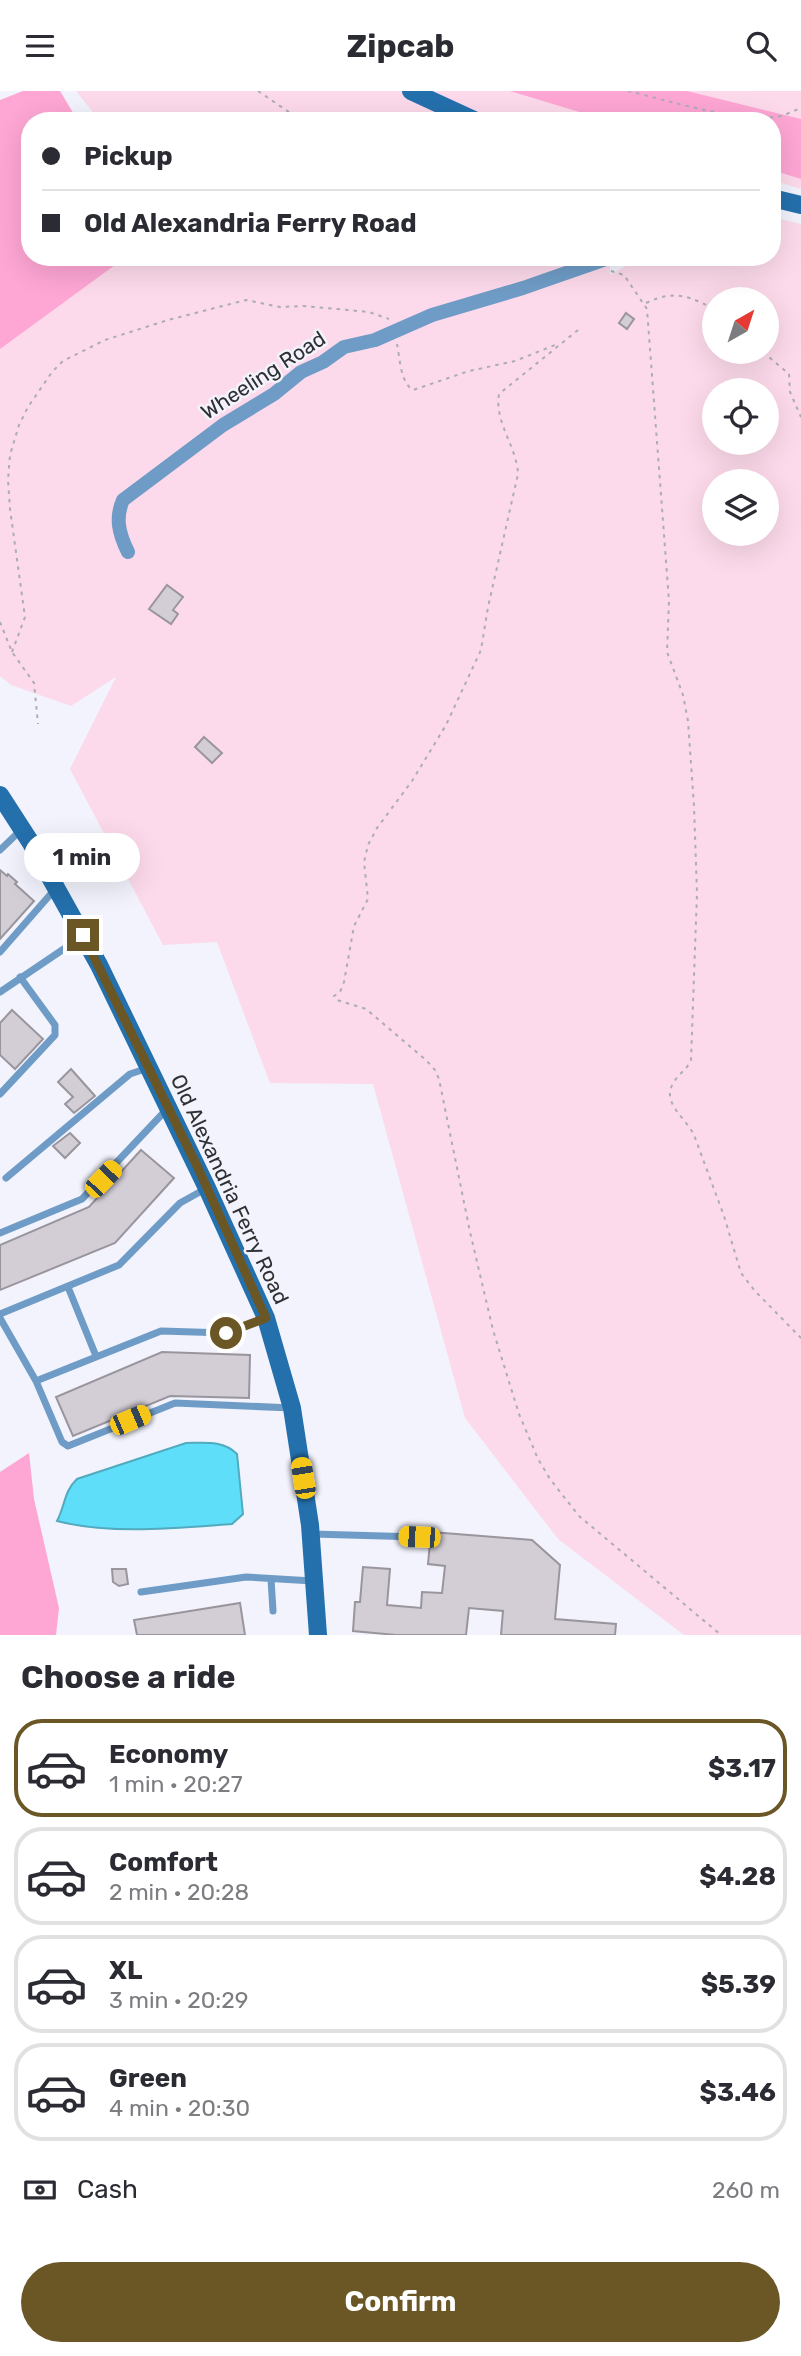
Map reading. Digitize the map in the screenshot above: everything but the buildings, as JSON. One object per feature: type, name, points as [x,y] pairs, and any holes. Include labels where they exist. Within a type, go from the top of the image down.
[{"type":"main road","points":[[411,91],[456,112]]},
{"type":"main road","points":[[781,199],[801,205]]},
{"type":"main road","name":"Old Alexandria Ferry Road","points":[[0,795],[83,935],[169,1107],[266,1318],[292,1408],[311,1534],[318,1635]]},
{"type":"street","points":[[781,196],[801,196]]},
{"type":"street","name":"Wheeling Road","points":[[128,552],[121,539],[117,513],[123,500],[223,425],[274,394],[301,372],[323,362],[344,347],[394,332],[432,315],[604,266]]},
{"type":"lane","points":[[0,850],[22,829]]},
{"type":"lane","points":[[0,952],[57,888]]},
{"type":"lane","points":[[0,992],[83,935]]},
{"type":"lane","points":[[0,1094],[57,1030],[20,977]]},
{"type":"lane","points":[[6,1178],[130,1074],[148,1068]]},
{"type":"lane","points":[[0,1233],[82,1199],[169,1107]]},
{"type":"lane","points":[[207,1188],[180,1203],[119,1265],[0,1316],[36,1381],[62,1442],[68,1446],[175,1403],[292,1408]]},
{"type":"lane","points":[[68,1287],[96,1356]]},
{"type":"lane","points":[[36,1381],[161,1331],[226,1333],[266,1318]]},
{"type":"lane","points":[[311,1534],[419,1537]]},
{"type":"lane","points":[[141,1592],[246,1577],[314,1581]]},
{"type":"lane","points":[[271,1579],[273,1611]]},
{"type":"path","points":[[258,91],[289,112]]},
{"type":"path","points":[[628,91],[724,112]]},
{"type":"path","points":[[781,116],[801,108]]},
{"type":"path","points":[[613,266],[624,275],[645,303],[652,353],[669,601],[667,652],[683,695],[688,721],[697,904],[691,1060],[672,1084],[670,1097],[694,1135],[724,1216],[741,1273],[801,1338]]},
{"type":"path","points":[[645,303],[660,296],[676,294],[702,304]]},
{"type":"path","points":[[12,652],[25,617],[10,509],[10,455],[19,425],[28,407],[63,361],[105,340],[246,300],[279,307],[304,306],[369,312],[390,319],[403,376],[407,387],[413,390],[468,371],[515,361],[560,343]]},
{"type":"path","points":[[578,330],[499,394],[497,404],[515,456],[518,474],[481,650],[446,725],[368,845],[364,862],[368,899],[354,926],[344,982],[340,992],[334,996],[337,1000],[366,1010],[435,1070],[500,1355],[528,1437],[550,1479],[571,1508],[592,1528],[721,1635]]},
{"type":"path","points":[[777,364],[789,374],[790,392],[801,417]]},
{"type":"path","points":[[0,622],[12,652],[34,683],[38,725]]},
{"type":"shaded area","points":[[23,91],[60,91],[73,112],[21,112],[21,266],[114,266],[0,349],[0,100]]},
{"type":"shaded area","points":[[76,91],[801,91],[801,189],[781,183],[781,112],[93,112]]},
{"type":"shaded area","points":[[510,91],[687,91],[772,112],[579,112]]},
{"type":"shaded area","points":[[781,114],[801,119],[801,179],[781,173]]},
{"type":"shaded area","points":[[781,219],[801,224],[801,1635],[684,1635],[558,1539],[465,1418],[373,1084],[270,1083],[217,942],[163,945],[70,769],[116,677],[71,706],[11,685],[0,676],[0,299],[59,266],[610,266],[610,275],[626,266],[781,266]]},
{"type":"shaded area","points":[[29,1453],[34,1499],[59,1608],[56,1635],[0,1635],[0,1472]]},
{"type":"water","points":[[186,1443],[219,1444],[237,1454],[243,1514],[232,1524],[122,1529],[57,1521],[67,1494],[77,1479]]},
{"type":"route","points":[[83,935],[169,1107],[266,1318],[226,1333]]}]
